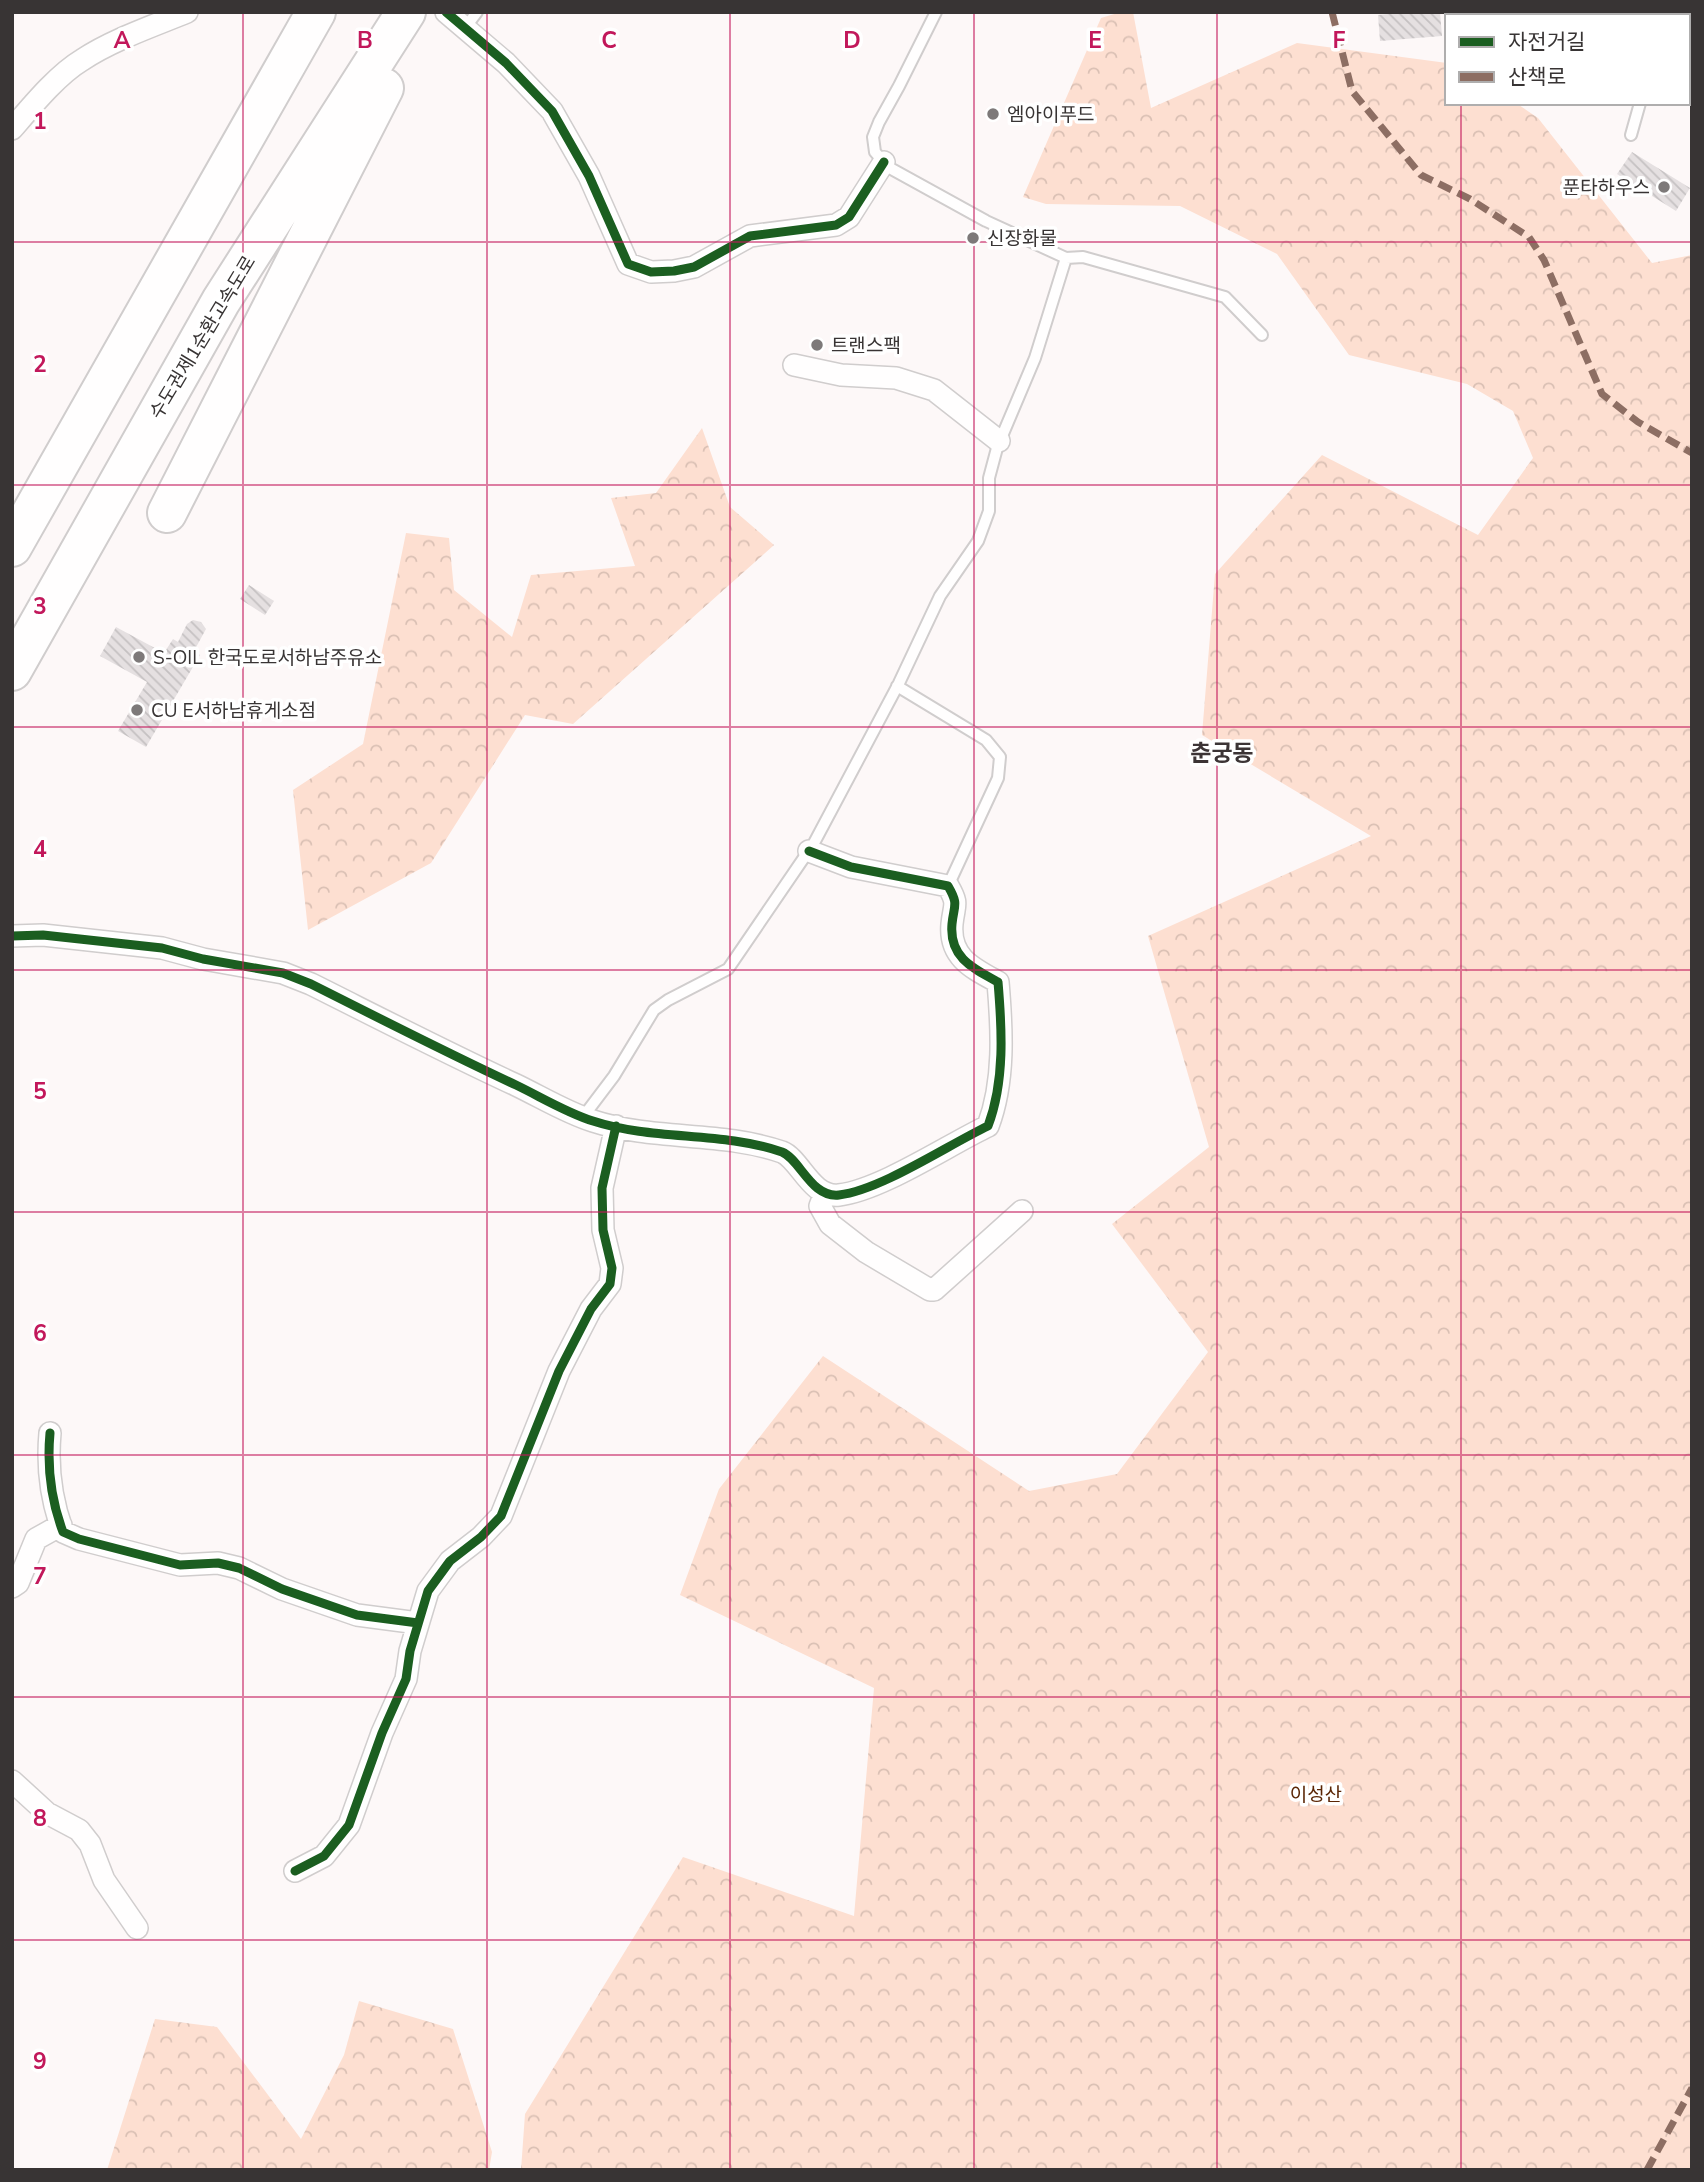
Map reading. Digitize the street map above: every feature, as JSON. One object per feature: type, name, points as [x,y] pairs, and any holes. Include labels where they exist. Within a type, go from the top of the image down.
[{"type":"highway","points":[[12,547],[316,12]]},
{"type":"highway","points":[[167,513],[407,24]]},
{"type":"highway","name":"수도권제1순환고속도로","points":[[12,671],[220,301],[407,24]]},
{"type":"highway","points":[[12,658],[45,609]]},
{"type":"street","points":[[12,129],[39,99],[81,60],[187,12]]},
{"type":"street","points":[[446,12],[471,20],[506,63],[552,111],[589,176],[628,264],[651,272],[694,267],[750,236],[835,225],[849,217],[884,162]]},
{"type":"street","points":[[794,365],[841,375],[896,378],[934,390],[999,441]]},
{"type":"street","points":[[12,936],[43,935],[162,948],[203,959],[283,973],[311,984],[489,1073],[593,1121],[643,1132],[748,1144],[785,1153],[805,1177],[825,1193],[838,1195],[865,1188],[988,1126],[996,1105],[1002,1026],[998,982],[968,966],[954,947],[952,927],[956,901],[948,886],[851,867],[808,851]]},
{"type":"street","points":[[295,1871],[324,1856],[349,1825],[382,1733],[406,1679],[410,1651],[428,1591],[450,1561],[481,1537],[501,1516],[559,1371],[591,1309],[610,1284],[612,1268],[604,1230],[602,1188],[616,1126]]},
{"type":"street","points":[[825,1193],[820,1206],[830,1224],[866,1252],[930,1290],[934,1290],[1021,1211]]},
{"type":"street","points":[[50,1433],[48,1457],[55,1512],[63,1532],[107,1547],[180,1565],[218,1563],[239,1567],[282,1588],[357,1615],[418,1623]]},
{"type":"street","points":[[12,1587],[18,1583],[36,1539],[61,1525]]},
{"type":"street","points":[[12,1781],[47,1813],[79,1830],[90,1844],[104,1880],[137,1928]]},
{"type":"lane","points":[[936,12],[873,136],[875,152],[888,167],[986,221],[1066,258],[1083,257],[1224,297],[1262,335]]},
{"type":"lane","points":[[1631,135],[1639,105]]},
{"type":"lane","points":[[583,1117],[614,1076],[654,1010],[667,1000],[728,970],[808,851],[897,686],[940,596],[978,541],[989,511],[989,478],[999,441],[1035,358],[1066,258]]},
{"type":"lane","points":[[897,686],[986,740],[1000,757],[998,778],[948,886]]},
{"type":"green space","name":"이성산","points":[[1121,12],[1133,12],[1151,108],[1297,43],[1445,63],[1445,105],[1519,105],[1538,118],[1652,263],[1692,255],[1692,2170],[521,2170],[525,2114],[683,1857],[854,1916],[874,1688],[680,1595],[719,1489],[823,1356],[1029,1491],[1117,1474],[1208,1352],[1112,1224],[1209,1147],[1148,936],[1371,836],[1202,735],[1215,574],[1322,455],[1478,535],[1533,458],[1513,411],[1467,384],[1349,355],[1277,254],[1180,206],[1046,204],[1023,197],[1101,18]]},
{"type":"green space","points":[[702,428],[730,507],[774,545],[573,724],[525,715],[431,863],[308,930],[293,790],[363,744],[406,533],[449,538],[454,590],[512,637],[531,575],[635,566],[611,498],[656,493]]},
{"type":"green space","points":[[359,2001],[453,2029],[492,2152],[489,2170],[107,2170],[155,2019],[217,2027],[301,2139],[344,2055]]},
{"type":"building","points":[[1440,12],[1442,36],[1380,41],[1378,15]]},
{"type":"building","points":[[1632,152],[1690,188],[1676,211],[1617,174]]},
{"type":"building","points":[[249,585],[274,601],[265,615],[240,599]]},
{"type":"building","points":[[193,620],[201,622],[206,629],[194,651],[200,655],[146,747],[118,731],[147,682],[100,656],[116,627],[164,653],[173,639],[178,642],[187,624]]},
{"type":"marked path","points":[[1332,12],[1352,91],[1421,175],[1470,199],[1529,237],[1544,260],[1602,394],[1638,422],[1692,453]]},
{"type":"marked path","points":[[1647,2170],[1692,2088]]},
{"type":"cycle path","points":[[446,12],[506,63],[552,111],[589,176],[628,264],[651,272],[694,267],[750,236],[836,225],[849,217],[884,162]]},
{"type":"cycle path","points":[[12,936],[43,935],[162,948],[203,959],[283,973],[311,984],[583,1118],[640,1131],[759,1145],[782,1152],[795,1162],[813,1185],[821,1191],[839,1195],[894,1176],[988,1126],[1000,1073],[998,982],[979,972],[958,953],[952,935],[955,901],[948,886],[851,867],[809,851]]},
{"type":"cycle path","points":[[295,1871],[324,1856],[349,1825],[382,1733],[406,1679],[410,1651],[428,1591],[450,1561],[481,1537],[501,1516],[559,1371],[591,1309],[610,1284],[612,1268],[603,1230],[602,1188],[616,1126]]},
{"type":"cycle path","points":[[50,1433],[51,1483],[63,1532],[79,1539],[180,1565],[218,1563],[239,1568],[282,1589],[357,1615],[418,1623]]},
{"type":"place","name":"엠아이푸드","points":[[993,114]]},
{"type":"place","name":"푼타하우스","points":[[1664,187]]},
{"type":"place","name":"신장화물","points":[[973,238]]},
{"type":"place","name":"트랜스팩","points":[[817,345]]},
{"type":"place","name":"S-OIL 한국도로서하남주유소","points":[[139,657]]},
{"type":"place","name":"CU E서하남휴게소점","points":[[137,710]]},
{"type":"district","name":"춘궁동","points":[[1222,753]]}]
